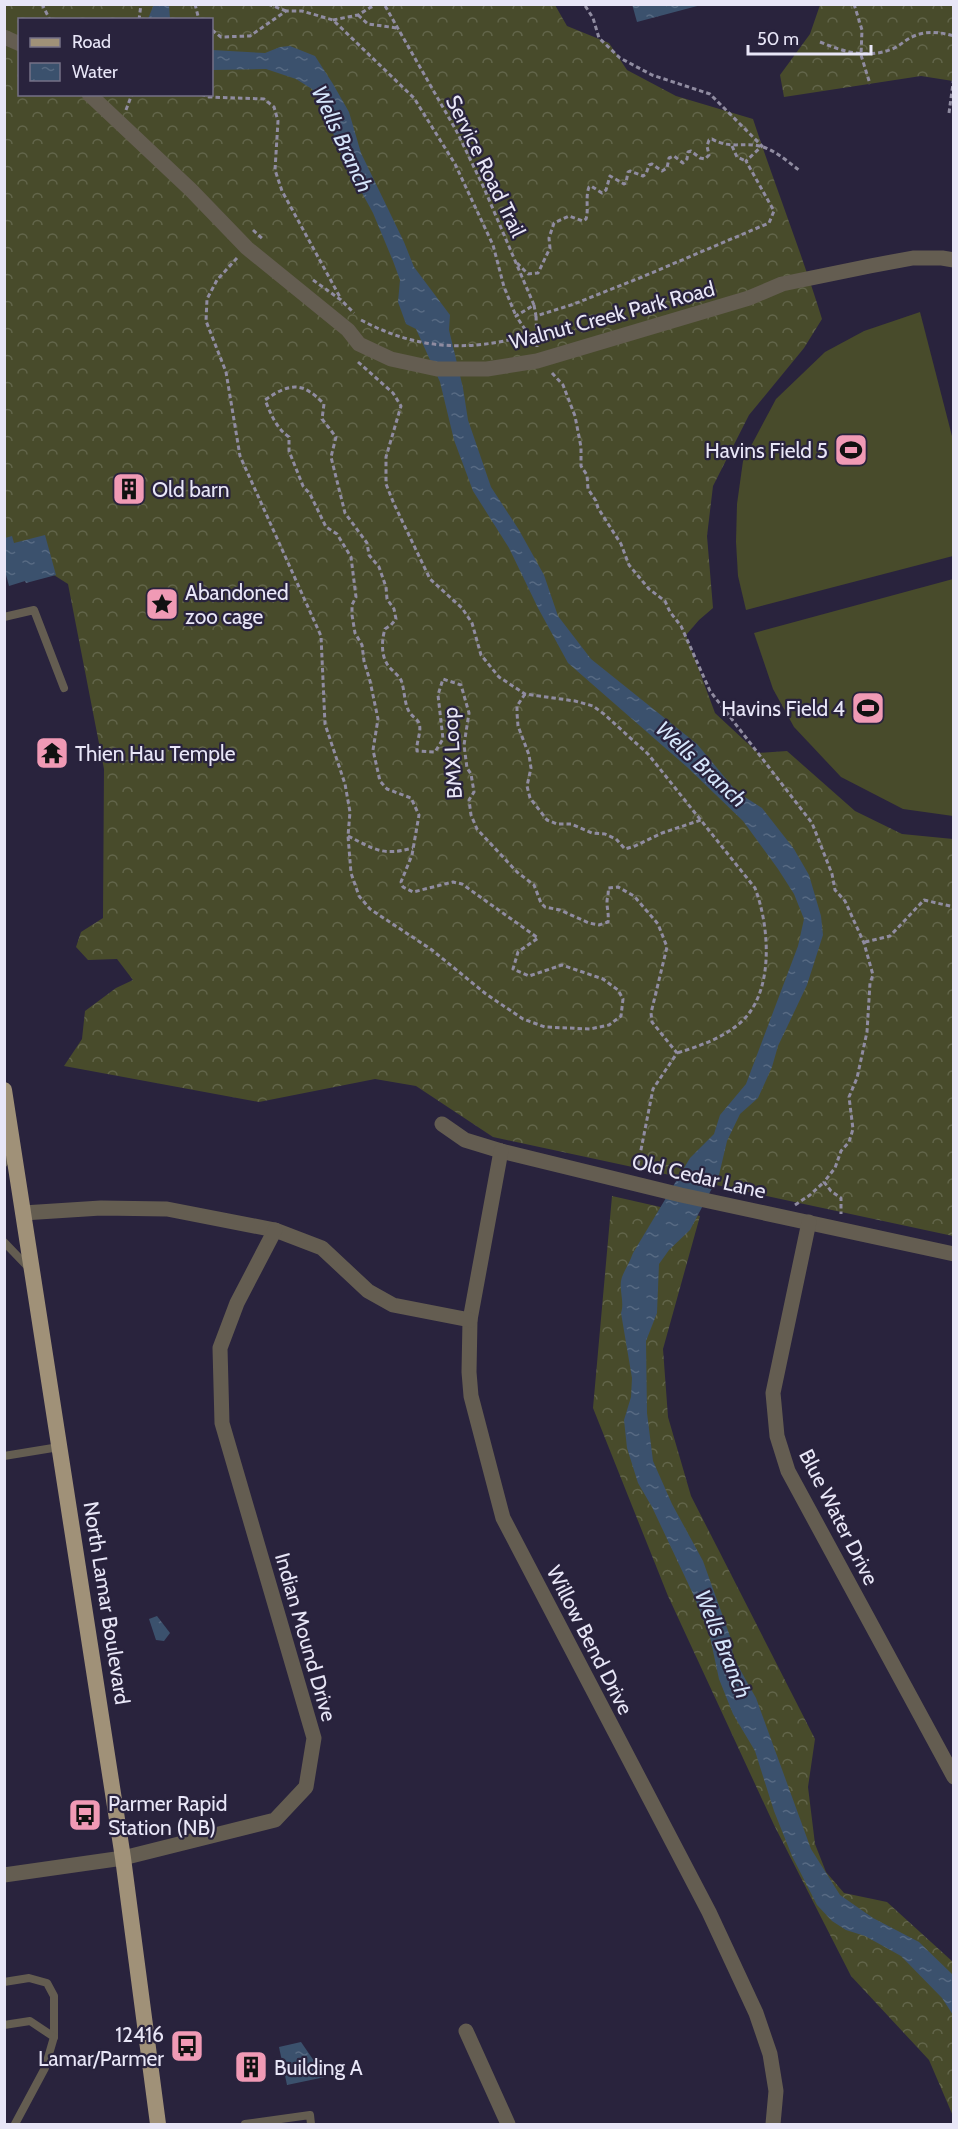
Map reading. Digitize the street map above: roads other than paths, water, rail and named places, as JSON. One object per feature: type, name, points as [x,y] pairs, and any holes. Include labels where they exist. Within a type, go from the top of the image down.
[{"type":"main road","name":"North Lamar Boulevard","points":[[4,1090],[123,1858],[158,2124]]},
{"type":"street","points":[[4,36],[18,43]]},
{"type":"street","name":"Walnut Creek Park Road","points":[[91,96],[191,190],[247,248],[348,330],[359,344],[391,359],[437,369],[487,369],[537,361],[749,298],[782,284],[913,258],[954,260]]},
{"type":"street","name":"Old Cedar Lane","points":[[442,1124],[465,1140],[501,1151],[954,1254]]},
{"type":"street","name":"Willow Bend Drive","points":[[501,1151],[470,1320],[469,1372],[471,1396],[503,1518],[709,1912],[756,2013],[770,2054],[776,2091],[773,2124]]},
{"type":"street","points":[[23,1213],[101,1208],[167,1209],[275,1230],[322,1248],[369,1291],[393,1305],[470,1320]]},
{"type":"street","name":"Blue Water Drive","points":[[809,1222],[773,1393],[777,1436],[788,1470],[954,1778]]},
{"type":"street","name":"Indian Mound Drive","points":[[4,1875],[123,1858],[275,1820],[306,1787],[314,1738],[222,1423],[220,1348],[237,1304],[275,1230]]},
{"type":"street","points":[[466,2031],[508,2124]]},
{"type":"lane","points":[[4,617],[34,610],[64,688]]},
{"type":"lane","points":[[4,1163],[12,1145]]},
{"type":"lane","points":[[4,1242],[32,1272]]},
{"type":"lane","points":[[4,1456],[59,1447]]},
{"type":"lane","points":[[4,1982],[29,1978],[47,1983],[54,1996],[54,2037],[45,2068],[15,2124]]},
{"type":"lane","points":[[4,2025],[30,2021],[54,2037]]},
{"type":"lane","points":[[245,2124],[310,2115],[311,2124]]},
{"type":"water","points":[[154,4],[169,5],[170,18],[148,18]]},
{"type":"water","points":[[632,4],[701,4],[701,5],[637,22]]},
{"type":"water","name":"Wells Branch","points":[[290,46],[315,56],[333,84],[349,112],[361,153],[414,267],[450,315],[449,330],[468,420],[491,487],[519,530],[544,575],[558,616],[591,659],[697,744],[737,792],[762,808],[794,849],[809,875],[821,916],[823,935],[807,985],[778,1046],[772,1067],[758,1098],[740,1114],[727,1141],[719,1175],[690,1230],[669,1250],[659,1264],[657,1313],[646,1341],[647,1413],[653,1461],[672,1504],[703,1561],[731,1639],[733,1657],[756,1698],[811,1849],[840,1895],[873,1918],[919,1942],[953,1975],[953,2015],[942,1998],[901,1956],[865,1936],[846,1930],[832,1921],[817,1905],[792,1856],[774,1811],[755,1751],[733,1714],[719,1679],[710,1637],[694,1596],[652,1507],[638,1483],[627,1448],[624,1420],[631,1397],[632,1378],[621,1313],[622,1277],[633,1253],[690,1158],[714,1134],[720,1115],[746,1084],[798,946],[804,919],[794,894],[743,821],[687,767],[568,663],[509,548],[473,491],[454,440],[440,382],[416,329],[406,324],[398,302],[400,280],[393,261],[373,213],[344,160],[330,126],[327,112],[312,89],[296,79],[266,69],[213,70],[213,50],[265,53]]},
{"type":"water","points":[[45,535],[56,575],[9,586],[5,571],[5,538],[12,536],[14,543]]},
{"type":"water","points":[[157,1616],[170,1633],[164,1641],[156,1640],[149,1619]]},
{"type":"water","points":[[301,2042],[325,2077],[287,2085],[279,2047]]},
{"type":"place","name":"Havins Field 5","points":[[851,450]]},
{"type":"place","name":"Old barn","points":[[129,489]]},
{"type":"place","name":"Abandoned zoo cage","points":[[162,604]]},
{"type":"place","name":"Havins Field 4","points":[[868,708]]},
{"type":"place","name":"Thien Hau Temple","points":[[52,753]]},
{"type":"place","name":"Parmer Rapid Station (NB)","points":[[85,1815]]},
{"type":"place","name":"12416 Lamar/Parmer","points":[[187,2046]]},
{"type":"place","name":"Building A","points":[[251,2067]]}]
